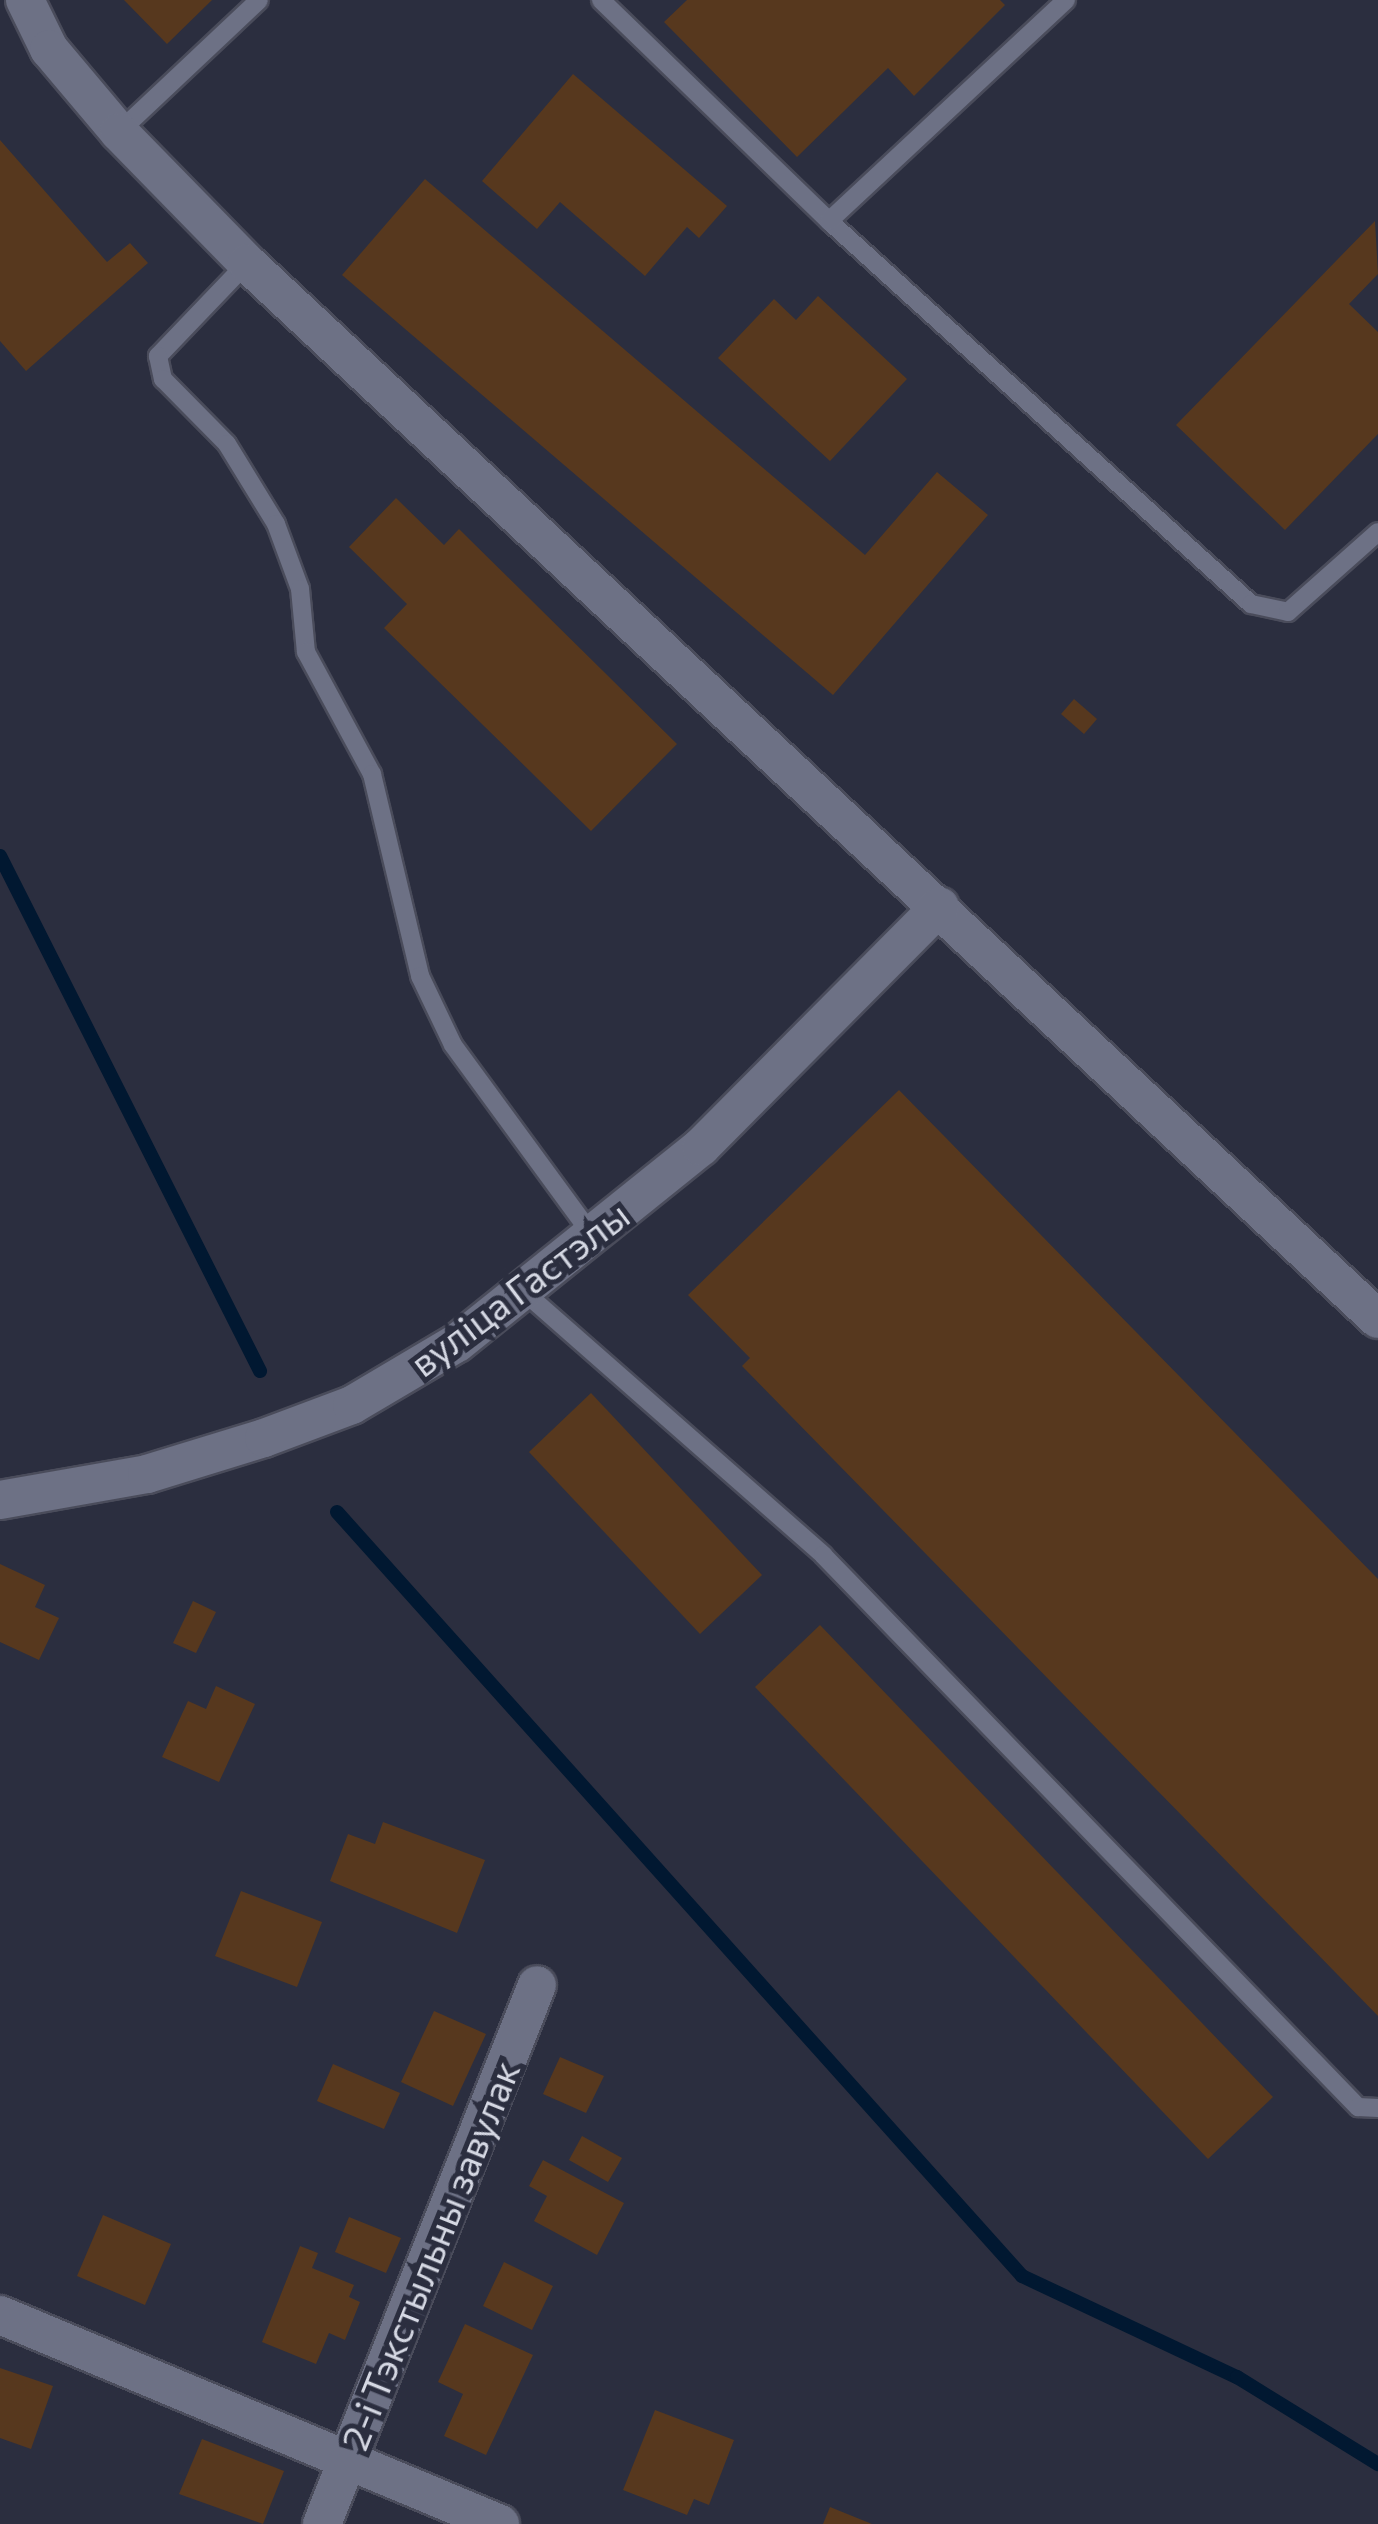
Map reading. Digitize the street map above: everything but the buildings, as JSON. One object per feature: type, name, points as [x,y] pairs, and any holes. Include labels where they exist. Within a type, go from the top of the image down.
[{"type":"street","points":[[24,0],[49,48],[119,132],[248,263],[1378,1319]]},
{"type":"street","name":"вуліца Гастэлы","points":[[0,1500],[147,1474],[352,1405],[457,1344],[702,1147],[940,906]]},
{"type":"street","name":"2-і Тэкстыльны завулак","points":[[322,2524],[537,1986]]},
{"type":"street","points":[[0,2316],[500,2524]]},
{"type":"lane","points":[[119,132],[259,0]]},
{"type":"lane","points":[[601,0],[829,221],[1251,604],[1288,612],[1378,532]]},
{"type":"lane","points":[[829,221],[1066,0]]},
{"type":"lane","points":[[248,263],[158,356],[163,379],[228,444],[276,524],[300,589],[306,652],[372,774],[420,976],[454,1045],[592,1235]]},
{"type":"lane","points":[[523,1291],[823,1555],[1358,2107],[1378,2108]]},
{"type":"waterway","points":[[0,856],[260,1371]]},
{"type":"waterway","points":[[337,1512],[1022,2276],[1237,2377],[1378,2464]]}]
